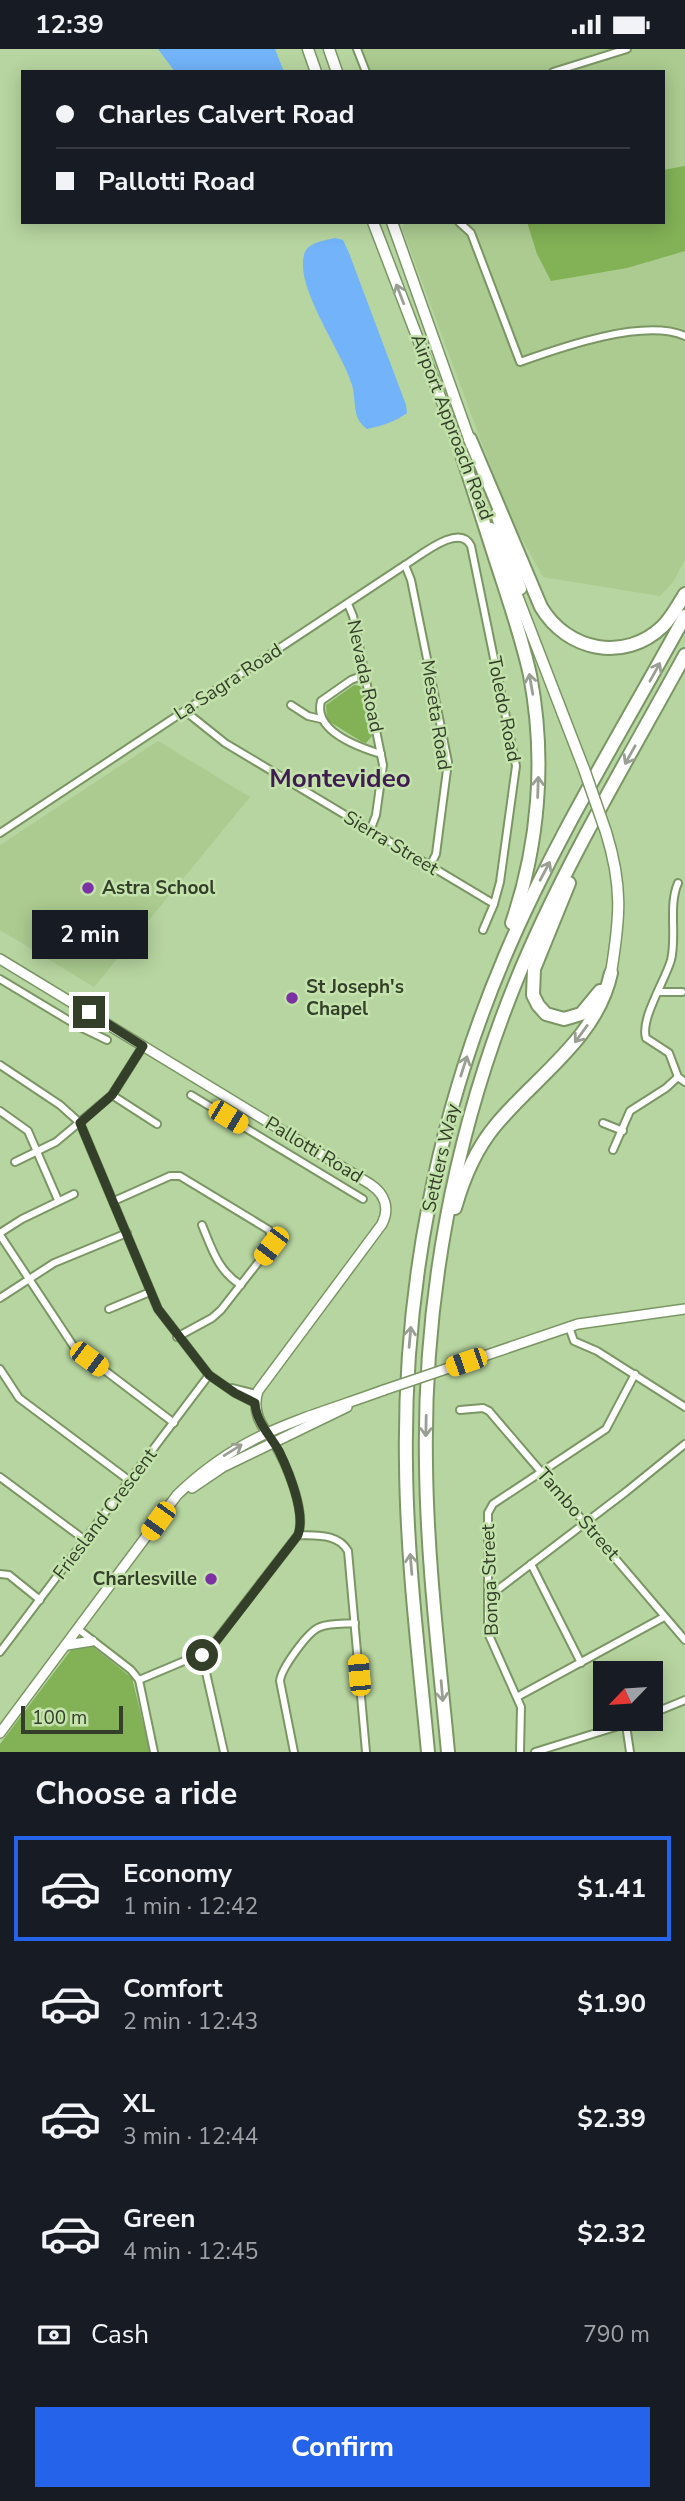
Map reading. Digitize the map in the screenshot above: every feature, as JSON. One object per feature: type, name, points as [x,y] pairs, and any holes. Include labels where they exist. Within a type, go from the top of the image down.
[{"type":"highway","points":[[470,439],[541,607],[557,627],[570,637],[601,649],[634,644],[663,627],[685,594]]},
{"type":"highway","points":[[462,455],[523,646],[534,703],[538,752],[536,811],[527,869],[487,1000]]},
{"type":"highway","name":"Settlers Way","points":[[428,1752],[407,1504],[406,1418],[419,1260],[438,1164],[463,1070],[487,1000],[515,933],[542,878],[685,616]]},
{"type":"highway","name":"Settlers Way","points":[[448,1752],[427,1500],[426,1428],[433,1308],[443,1236],[458,1166],[480,1084],[525,960],[550,906],[685,655]]},
{"type":"highway","points":[[592,826],[536,963],[532,982],[533,995],[549,1016],[571,1018],[581,1014],[589,1006],[611,973]]},
{"type":"highway","points":[[429,1358],[453,1214],[470,1169],[493,1128],[587,1026],[608,988],[611,973]]},
{"type":"main road","points":[[308,49],[315,70]]},
{"type":"main road","points":[[329,49],[336,70]]},
{"type":"main road","name":"Airport Approach Road","points":[[374,224],[532,630],[606,831],[618,878],[620,903],[611,973]]},
{"type":"main road","name":"Airport Approach Road","points":[[393,224],[516,570],[532,630]]},
{"type":"main road","name":"Pallotti Road","points":[[0,959],[381,1193],[386,1205],[385,1219],[256,1399]]},
{"type":"main road","points":[[0,1733],[177,1495],[207,1468],[243,1444],[266,1432],[569,1327],[599,1320],[685,1309]]},
{"type":"main road","points":[[170,1507],[209,1475],[370,1395]]},
{"type":"main road","points":[[256,1399],[259,1419],[273,1442]]},
{"type":"main road","points":[[65,1646],[80,1641],[92,1641]]},
{"type":"street","points":[[357,49],[365,70]]},
{"type":"street","points":[[559,70],[627,49]]},
{"type":"street","points":[[461,224],[471,233],[520,362],[642,329],[668,330],[685,336]]},
{"type":"street","name":"La Sagra Road","points":[[0,833],[405,565],[445,540],[458,537]]},
{"type":"street","name":"Toledo Road","points":[[458,537],[467,539],[471,546],[516,764],[499,882],[494,904],[483,930]]},
{"type":"street","name":"Meseta Road","points":[[405,565],[411,580],[448,762],[436,854],[430,866]]},
{"type":"street","name":"Nevada Road","points":[[348,604],[353,617],[383,772],[376,815],[370,831]]},
{"type":"street","points":[[364,675],[351,680],[321,701],[321,719],[327,727],[359,746],[381,754]]},
{"type":"street","points":[[291,705],[308,716],[321,719]]},
{"type":"street","name":"Sierra Street","points":[[185,711],[225,743],[494,904]]},
{"type":"street","points":[[678,883],[672,954],[647,1019],[645,1036],[669,1053],[678,1077],[685,1082]]},
{"type":"street","points":[[0,978],[107,1040]]},
{"type":"street","points":[[659,992],[682,992]]},
{"type":"street","points":[[65,1018],[74,1003]]},
{"type":"street","points":[[15,1162],[52,1145],[112,1095],[143,1046]]},
{"type":"street","points":[[0,1065],[60,1105],[80,1123],[158,1309],[209,1375],[256,1399]]},
{"type":"street","points":[[612,1150],[631,1111],[678,1077]]},
{"type":"street","points":[[112,1095],[157,1124]]},
{"type":"street","name":"Pallotti Road","points":[[191,1095],[363,1199]]},
{"type":"street","points":[[223,1114],[231,1099]]},
{"type":"street","points":[[0,1111],[28,1131],[58,1200]]},
{"type":"street","points":[[603,1122],[623,1131]]},
{"type":"street","points":[[323,1175],[332,1161]]},
{"type":"street","points":[[114,1201],[170,1176],[180,1176],[265,1226],[271,1235],[271,1246],[216,1316],[177,1336]]},
{"type":"street","points":[[74,1194],[58,1200],[0,1234],[77,1350],[174,1423]]},
{"type":"street","points":[[202,1225],[218,1264],[241,1285]]},
{"type":"street","points":[[0,1298],[54,1263],[127,1233]]},
{"type":"street","points":[[109,1309],[150,1291]]},
{"type":"street","points":[[569,1327],[574,1341],[597,1351],[685,1407]]},
{"type":"street","points":[[0,1369],[19,1398],[130,1481]]},
{"type":"street","points":[[541,1472],[609,1426],[635,1374]]},
{"type":"street","name":"Friesland Crescent","points":[[0,1652],[209,1375]]},
{"type":"street","name":"Tambo Street","points":[[460,1410],[486,1408],[685,1640]]},
{"type":"street","points":[[139,1680],[202,1655],[211,1648],[298,1535],[300,1513],[283,1460],[273,1442]]},
{"type":"street","points":[[488,1597],[685,1444]]},
{"type":"street","name":"Bonga Street","points":[[520,1752],[522,1715],[517,1697],[489,1638],[489,1508],[541,1472]]},
{"type":"street","points":[[0,1477],[85,1540]]},
{"type":"street","points":[[298,1535],[335,1538],[346,1548],[366,1752]]},
{"type":"street","points":[[531,1564],[581,1663]]},
{"type":"street","points":[[0,1574],[9,1575],[40,1600]]},
{"type":"street","points":[[517,1697],[664,1616]]},
{"type":"street","points":[[294,1752],[280,1681],[281,1672],[317,1628],[355,1623]]},
{"type":"street","points":[[78,1629],[131,1670],[139,1680],[154,1752]]},
{"type":"street","points":[[202,1655],[223,1752]]},
{"type":"street","points":[[663,1709],[685,1700]]},
{"type":"street","points":[[535,1752],[565,1748],[610,1731]]},
{"type":"street","points":[[627,1731],[630,1752]]},
{"type":"shaded area","points":[[358,49],[685,49],[685,560],[673,582],[660,596],[543,577],[511,519],[402,228],[404,224],[665,224],[665,70],[366,70]]},
{"type":"shaded area","points":[[685,166],[685,251],[627,268],[551,281],[537,254],[528,224],[665,224],[665,170]]},
{"type":"shaded area","points":[[354,685],[363,690],[372,736],[366,743],[327,720],[326,705]]},
{"type":"shaded area","name":"Astra School","points":[[158,741],[250,797],[94,987],[0,930],[0,845]]},
{"type":"shaded area","points":[[86,1645],[93,1647],[132,1678],[150,1752],[0,1752],[0,1744],[71,1650]]},
{"type":"water","points":[[158,49],[275,49],[283,70],[174,70]]},
{"type":"water","points":[[335,238],[343,240],[349,253],[406,405],[407,413],[388,423],[367,429],[357,414],[347,371],[313,302],[303,269],[304,255],[309,247]]},
{"type":"place","name":"Astra School","points":[[88,888]]},
{"type":"place","name":"St Joseph's Chapel","points":[[292,998]]},
{"type":"place","name":"Charlesville","points":[[211,1579]]},
{"type":"district","name":"Montevideo","points":[[340,778]]},
{"type":"route","points":[[89,1012],[143,1046],[112,1095],[80,1123],[150,1291],[158,1309],[209,1375],[255,1403],[261,1424],[283,1460],[301,1517],[298,1535],[211,1648],[202,1655]]}]
